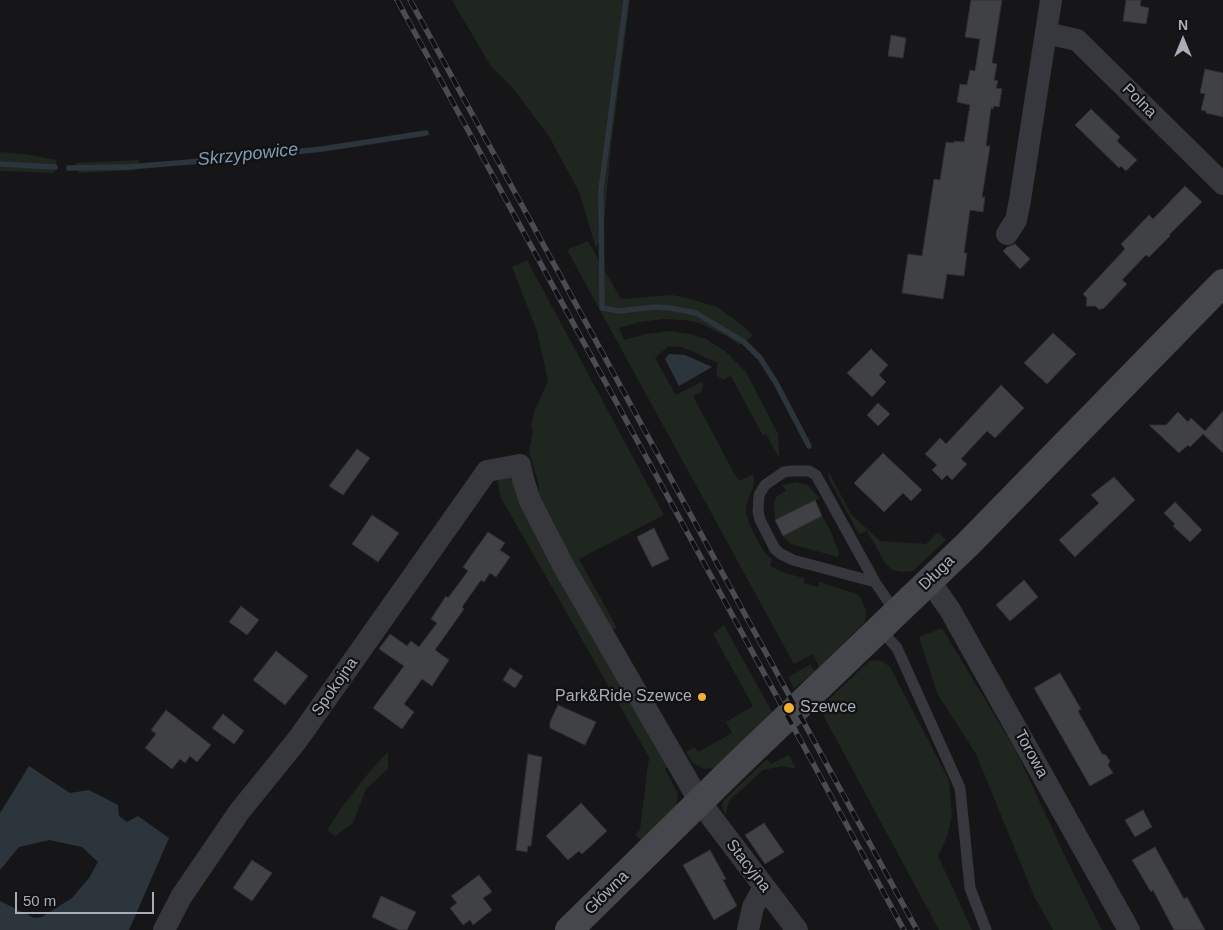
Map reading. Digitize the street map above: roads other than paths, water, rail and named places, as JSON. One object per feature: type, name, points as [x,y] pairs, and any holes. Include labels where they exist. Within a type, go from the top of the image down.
[{"type":"street","points":[[1007,234],[1016,220],[1020,200],[1051,0]]},
{"type":"street","name":"Polna","points":[[1046,33],[1077,40],[1223,184]]},
{"type":"street","name":"Długa","points":[[644,856],[968,544],[1223,283]]},
{"type":"street","name":"Stacyjna","points":[[520,465],[522,478],[530,501],[564,567],[700,802],[798,930]]},
{"type":"street","name":"Spokojna","points":[[164,930],[181,897],[239,812],[298,739],[487,470],[520,465]]},
{"type":"street","name":"Torowa","points":[[930,580],[955,618],[1129,930]]},
{"type":"street","name":"Główna","points":[[569,930],[644,856]]},
{"type":"street","points":[[748,930],[752,907],[764,887]]},
{"type":"lane","points":[[875,582],[793,560],[781,554],[775,548],[760,520],[758,511],[759,496],[765,485],[774,478],[791,471],[809,471],[816,475],[875,582],[897,648],[960,788],[970,888],[986,930]]},
{"type":"waterway","points":[[626,0],[601,189],[602,308],[619,311],[655,307],[696,313],[744,342],[760,358],[776,383],[809,446]]},
{"type":"waterway","name":"Skrzypowice","points":[[69,168],[128,167],[238,158],[322,149],[426,133]]},
{"type":"waterway","name":"Skrzypowice","points":[[0,164],[55,167]]},
{"type":"railway","points":[[397,0],[904,930]]},
{"type":"railway","points":[[410,0],[917,930]]},
{"type":"place","name":"Park&Ride Szewce","points":[[702,697]]},
{"type":"place","name":"Szewce","points":[[789,708]]}]
